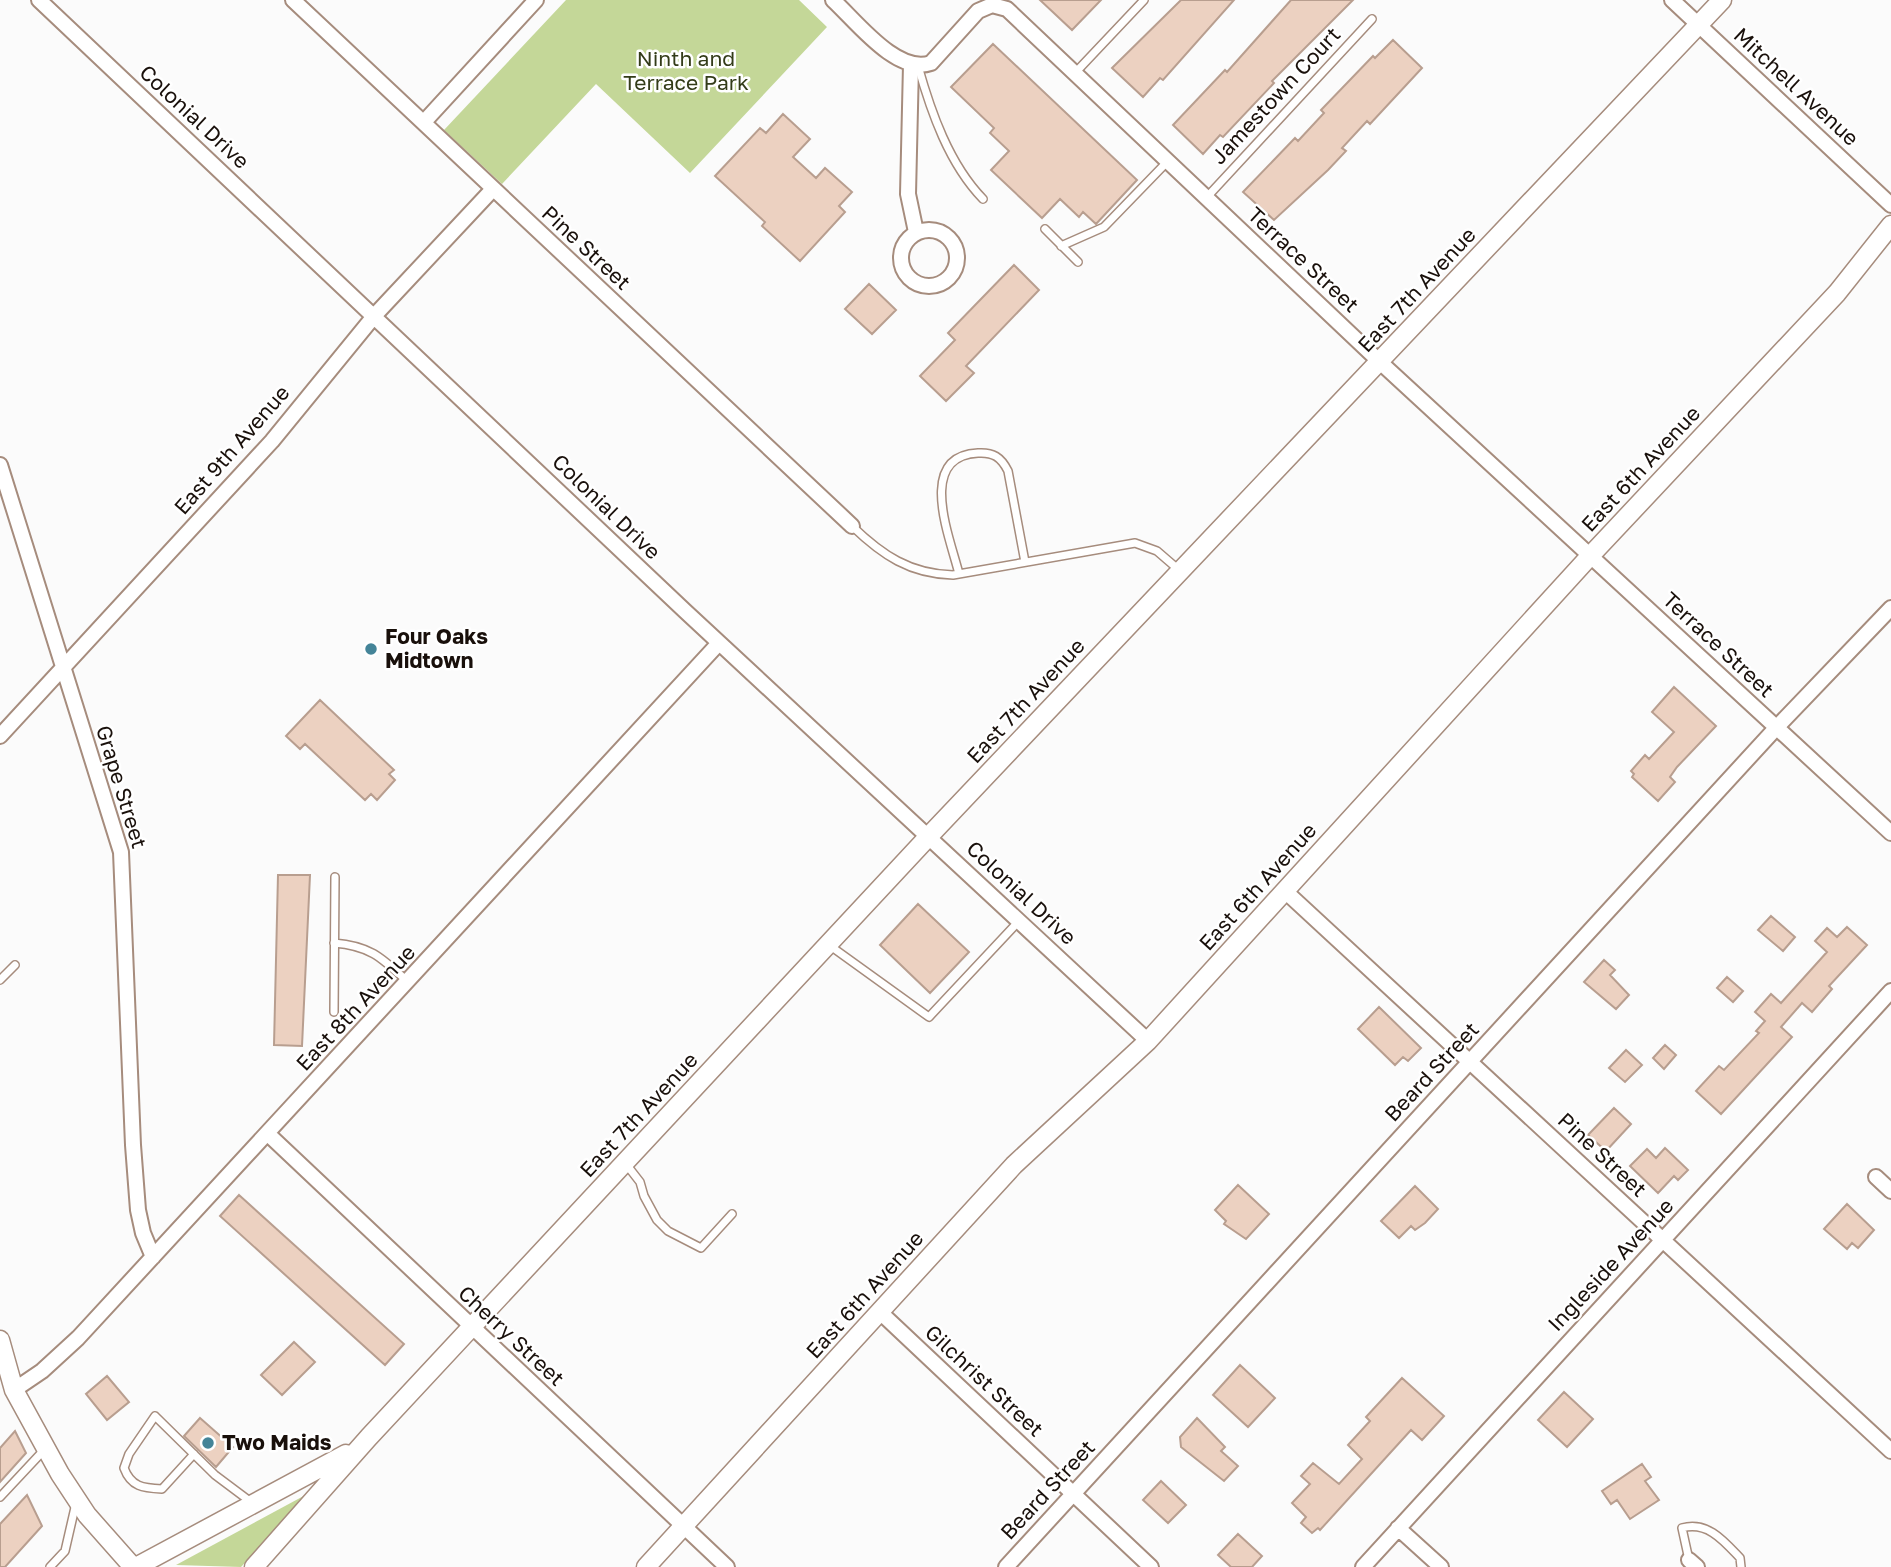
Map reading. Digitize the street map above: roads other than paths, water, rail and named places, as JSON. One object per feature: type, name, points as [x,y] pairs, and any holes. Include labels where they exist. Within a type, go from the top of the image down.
[{"type":"street","name":"Colonial Drive","points":[[39,0],[719,643],[1148,1041]]},
{"type":"street","name":"Pine Street","points":[[293,0],[852,526]]},
{"type":"street","points":[[424,122],[536,0]]},
{"type":"street","points":[[833,0],[894,57],[914,65],[908,194],[916,232]]},
{"type":"street","name":"Mitchell Avenue","points":[[1672,0],[1891,205]]},
{"type":"street","name":"East 7th Avenue","points":[[254,1567],[369,1437],[929,836],[1722,0]]},
{"type":"street","name":"Terrace Street","points":[[914,65],[931,63],[978,11],[991,2],[1007,9],[1380,362],[1891,834]]},
{"type":"street","name":"East 9th Avenue","points":[[0,736],[272,441],[374,315],[493,189]]},
{"type":"street","name":"East 6th Avenue","points":[[646,1567],[1014,1165],[1148,1041],[1590,556],[1837,293],[1891,225]]},
{"type":"street","points":[[931,229],[940,232],[955,247],[956,267],[939,284],[919,284],[903,270],[901,251],[905,242],[916,232],[931,229]]},
{"type":"street","name":"Grape Street","points":[[0,465],[121,852],[138,1210],[143,1233],[153,1257]]},
{"type":"street","name":"Beard Street","points":[[1006,1567],[1776,727],[1891,608]]},
{"type":"street","name":"East 8th Avenue","points":[[7,1385],[42,1371],[78,1338],[719,643]]},
{"type":"street","name":"Pine Street","points":[[1285,891],[1891,1451]]},
{"type":"street","name":"Ingleside Avenue","points":[[1363,1567],[1891,991]]},
{"type":"street","name":"Cherry Street","points":[[268,1134],[727,1567]]},
{"type":"street","points":[[1876,1177],[1891,1191]]},
{"type":"street","name":"Gilchrist Street","points":[[880,1312],[1151,1567]]},
{"type":"street","points":[[0,1340],[7,1385],[77,1499],[135,1567]]},
{"type":"street","name":"East 7th Avenue","points":[[135,1567],[340,1458],[369,1437]]},
{"type":"street","points":[[1398,1528],[1441,1567]]},
{"type":"lane","points":[[1075,73],[1144,0]]},
{"type":"lane","name":"Jamestown Court","points":[[1206,198],[1372,19]]},
{"type":"lane","points":[[914,65],[962,178],[983,200]]},
{"type":"lane","points":[[1062,246],[1104,227],[1168,161]]},
{"type":"lane","points":[[1045,229],[1077,262]]},
{"type":"lane","points":[[959,574],[940,492],[943,477],[953,464],[973,453],[990,453],[1003,460],[1009,471],[1026,562]]},
{"type":"lane","points":[[852,526],[874,547],[899,564],[930,574],[959,574],[1135,543],[1157,551],[1180,571]]},
{"type":"lane","points":[[334,1012],[335,877]]},
{"type":"lane","points":[[828,945],[929,1017],[1019,921]]},
{"type":"lane","points":[[334,943],[360,945],[380,957],[408,982]]},
{"type":"lane","points":[[0,980],[15,965]]},
{"type":"lane","points":[[626,1163],[640,1182],[643,1196],[657,1220],[668,1231],[701,1248],[732,1214]]},
{"type":"lane","points":[[194,1454],[162,1489],[140,1488],[127,1476],[124,1468],[129,1454],[155,1416],[194,1454],[254,1505]]},
{"type":"lane","points":[[0,1497],[46,1448]]},
{"type":"lane","points":[[50,1567],[65,1551],[77,1499]]},
{"type":"lane","points":[[1693,1563],[1682,1528],[1699,1525],[1721,1538],[1740,1558],[1741,1567]]},
{"type":"place","name":"Four Oaks Midtown","points":[[371,649]]},
{"type":"place","name":"Two Maids","points":[[208,1443]]},
{"type":"park label","name":"Ninth and Terrace Park","points":[[686,71]]}]
